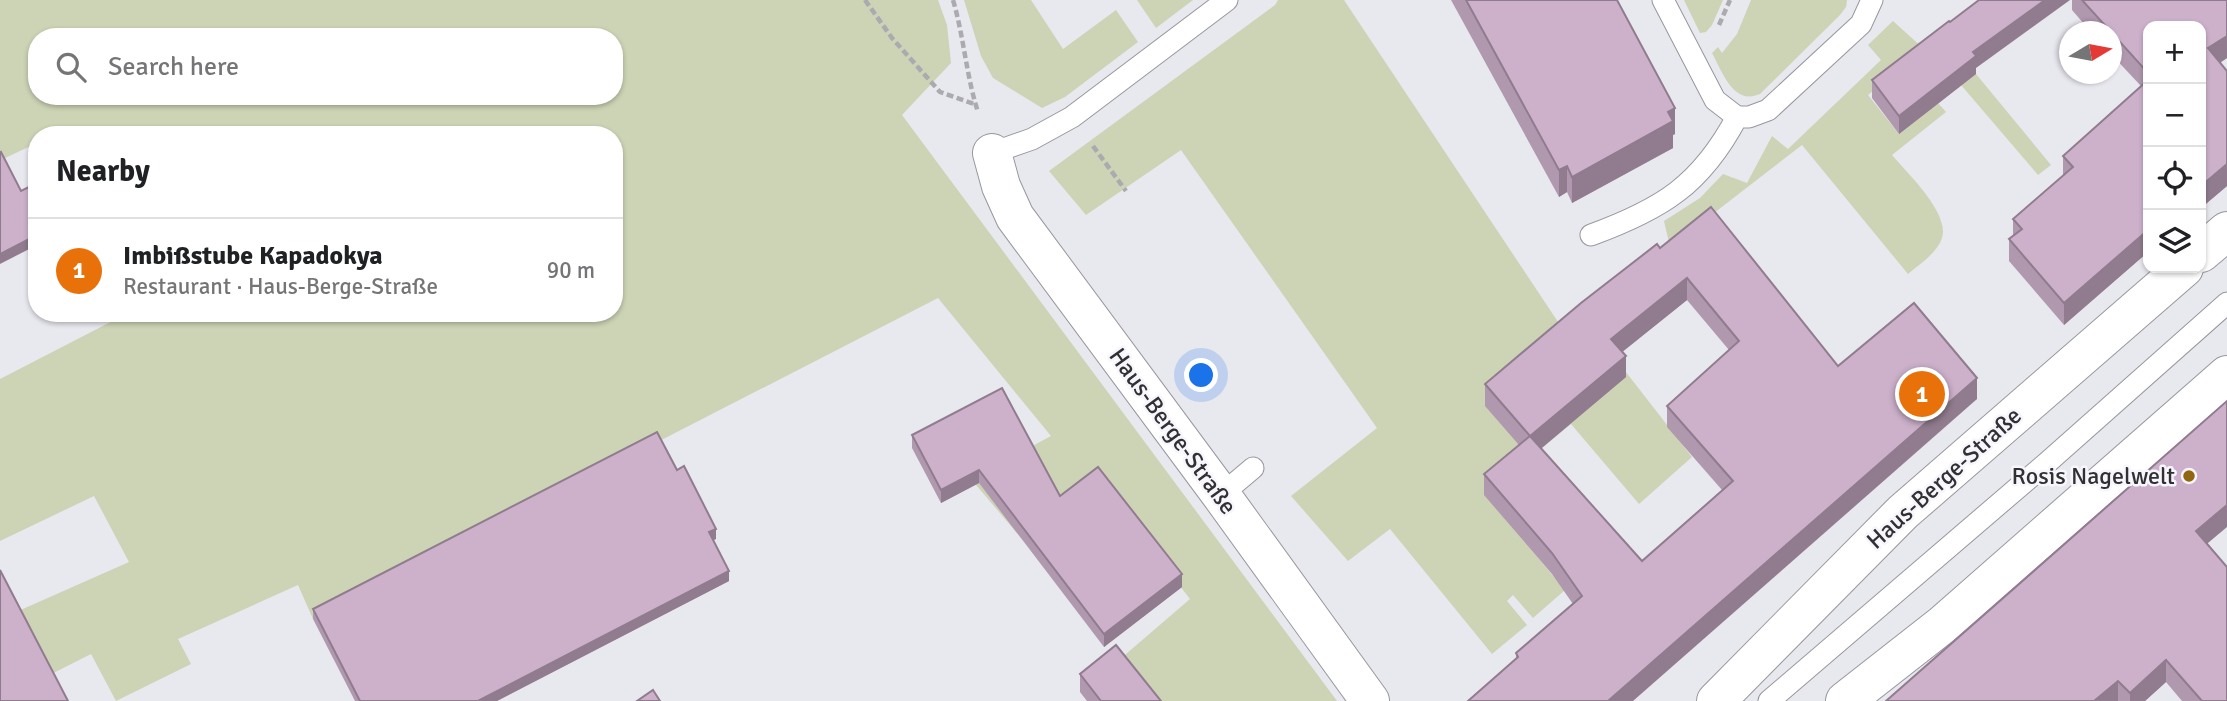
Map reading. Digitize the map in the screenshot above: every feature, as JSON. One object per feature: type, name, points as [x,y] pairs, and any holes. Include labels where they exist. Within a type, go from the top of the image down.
[{"type":"main road","name":"Haus-Berge-Straße","points":[[992,153],[1001,186],[1015,217],[1370,701]]},
{"type":"main road","points":[[2206,249],[2227,231]]},
{"type":"main road","name":"Haus-Berge-Straße","points":[[1716,701],[1903,512],[2178,273]]},
{"type":"main road","points":[[1845,701],[1942,625],[2227,375]]},
{"type":"lane","points":[[992,153],[1032,139],[1072,117],[1227,0]]},
{"type":"lane","points":[[1663,0],[1715,100],[1737,117],[1749,117],[1768,110],[1861,24],[1872,0]]},
{"type":"lane","points":[[1591,235],[1639,216],[1682,189],[1711,159],[1737,117]]},
{"type":"lane","points":[[1773,700],[2227,306]]},
{"type":"lane","points":[[1221,495],[1253,468]]},
{"type":"path","points":[[865,0],[892,38],[940,92],[975,104]]},
{"type":"path","points":[[953,0],[975,104],[992,153]]},
{"type":"path","points":[[1072,117],[1126,191]]},
{"type":"green space","points":[[0,0],[938,0],[947,25],[951,63],[902,115],[1337,701],[1152,701],[1119,660],[1190,599],[1098,480],[1021,538],[971,479],[1051,436],[938,298],[313,619],[298,585],[178,639],[191,664],[116,701],[91,654],[0,700],[16,612],[129,562],[94,496],[0,541],[0,379],[111,322],[623,322],[623,126],[28,126],[28,147],[3,159],[0,156]]},
{"type":"green space","points":[[964,0],[1031,0],[1063,49],[1116,10],[1138,42],[1065,97],[1042,108],[993,78],[981,56]]},
{"type":"green space","points":[[1137,0],[1193,0],[1156,28]]},
{"type":"green space","points":[[1278,0],[1344,0],[1566,334],[1615,358],[1692,457],[1639,504],[1571,424],[1485,495],[1565,590],[1533,618],[1513,595],[1507,601],[1527,625],[1492,654],[1390,529],[1348,561],[1291,496],[1377,428],[1181,150],[1086,215],[1049,171],[1275,5]]},
{"type":"green space","points":[[1684,0],[1723,0],[1712,25],[1706,32],[1700,33]]},
{"type":"green space","points":[[1751,0],[1847,0],[1840,15],[1760,94],[1751,96],[1743,95],[1730,85],[1712,53],[1718,47],[1722,53],[1737,34]]},
{"type":"green space","points":[[1893,21],[1924,49],[1868,95],[1899,134],[1938,103],[1946,112],[1892,155],[1926,194],[1940,217],[1942,238],[1932,253],[1908,274],[1802,145],[1670,247],[1664,221],[1700,198],[1723,174],[1747,183],[1772,136],[1788,149],[1881,60],[1868,45]]},
{"type":"green space","points":[[1976,74],[2051,165],[2038,175],[1961,85]]},
{"type":"building","points":[[1466,0],[1617,0],[1675,108],[1668,112],[1673,121],[1572,177],[1567,166],[1559,170]]},
{"type":"building","points":[[1979,0],[2045,0],[1973,52],[1976,56],[1899,116],[1872,80]]},
{"type":"building","points":[[2082,0],[2227,0],[2227,36],[2208,48],[2227,71],[2227,164],[2206,182],[2206,21],[2143,21],[2143,67],[2122,44],[2122,21],[2101,21]]},
{"type":"building","points":[[2143,84],[2143,234],[2064,303],[2009,239],[2022,229],[2013,219],[2073,167],[2063,156]]},
{"type":"building","points":[[0,153],[21,191],[28,188],[28,240],[0,254]]},
{"type":"building","points":[[1711,207],[1838,366],[1914,303],[1977,378],[1608,701],[1468,701],[1518,657],[1516,653],[1582,596],[1552,553],[1484,474],[1530,436],[1485,384],[1581,303],[1657,244],[1660,248]],"holes":[[[1687,278],[1739,341],[1667,406],[1733,481],[1642,561],[1530,436],[1626,356],[1611,339]]]},
{"type":"building","points":[[1002,388],[1060,496],[1098,467],[1182,574],[1104,634],[979,470],[941,490],[912,435]]},
{"type":"building","points":[[2227,401],[2227,505],[2196,531],[2227,567],[2227,701],[2202,701],[2166,660],[2130,693],[2118,681],[2094,701],[1886,701]]},
{"type":"building","points":[[657,432],[677,470],[684,466],[716,529],[709,532],[729,571],[478,701],[360,701],[313,609]]},
{"type":"building","points":[[0,570],[68,701],[0,701]]},
{"type":"building","points":[[1116,645],[1161,701],[1101,701],[1080,674]]},
{"type":"building","points":[[653,690],[660,701],[637,701]]},
{"type":"place","name":"Imbißstube Kapadokya","points":[[1922,394]]},
{"type":"place","name":"Rosis Nagelwelt","points":[[2189,476]]}]
